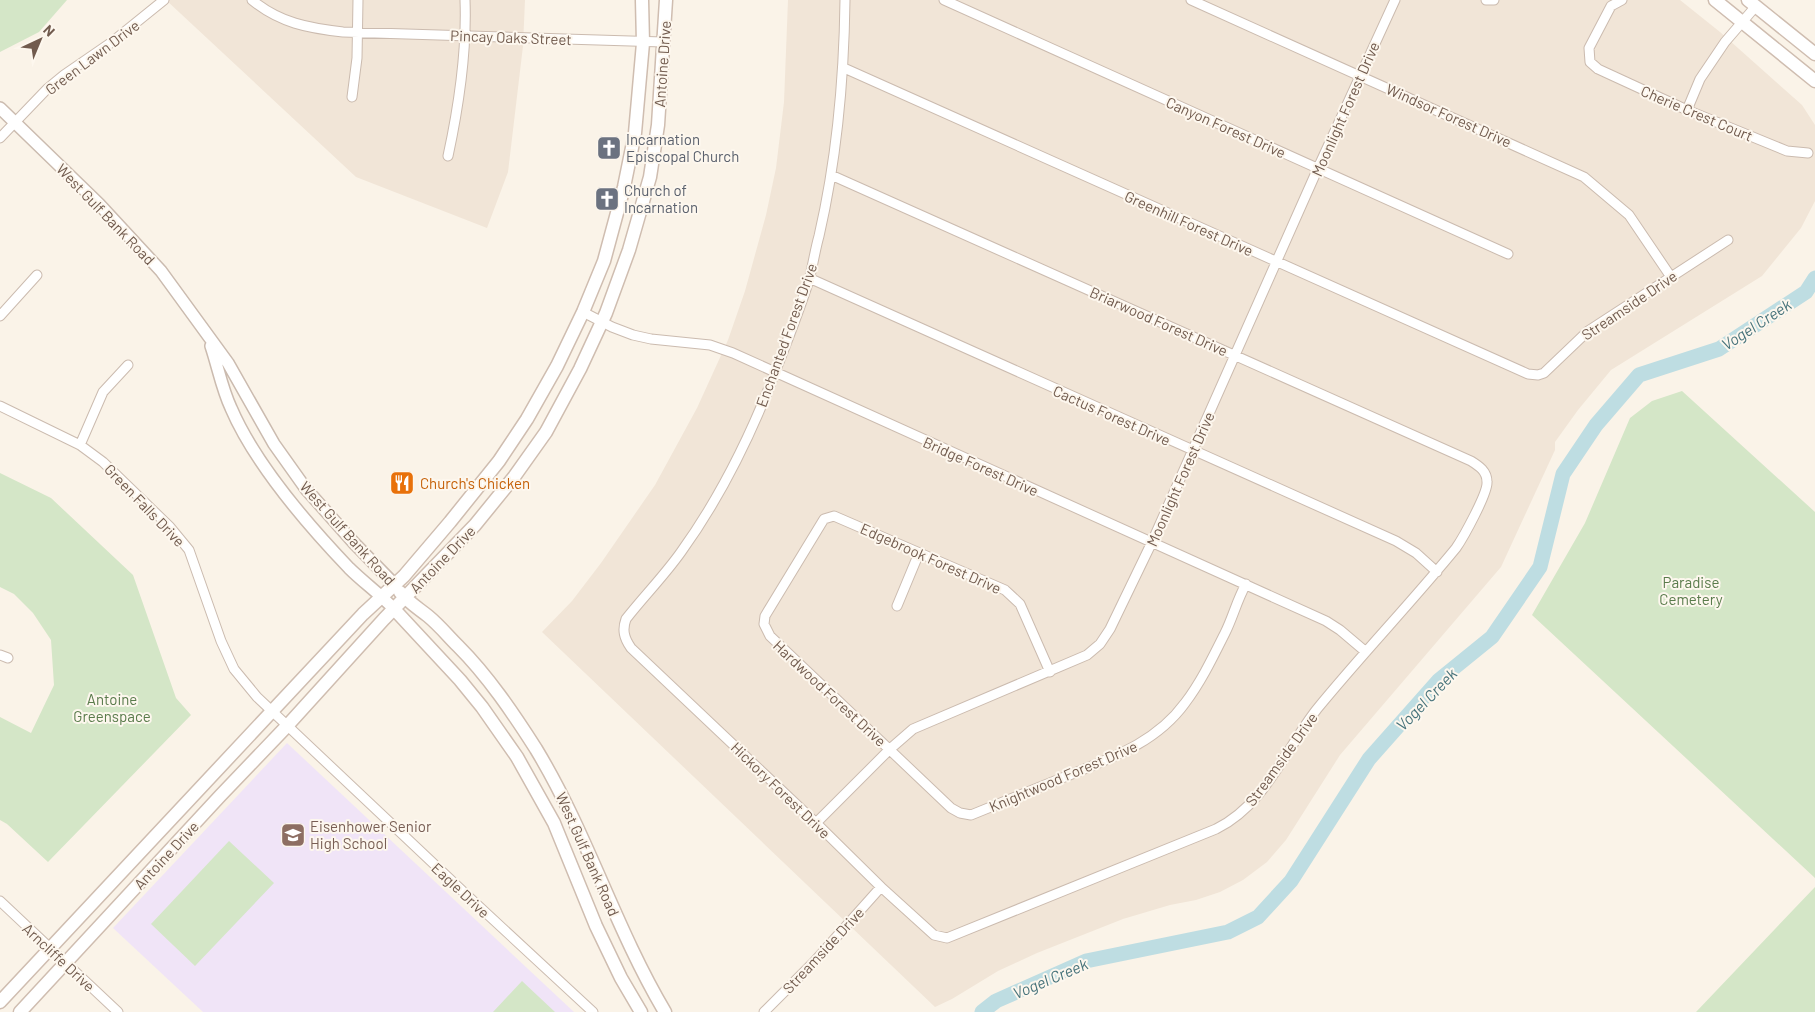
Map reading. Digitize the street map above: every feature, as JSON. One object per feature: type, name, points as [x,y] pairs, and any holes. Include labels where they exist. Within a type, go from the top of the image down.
[{"type":"main road","name":"Antoine Drive","points":[[0,1002],[206,783],[271,711],[435,540],[499,461],[527,419],[558,366],[604,261],[624,187],[635,133],[643,42],[642,0]]},
{"type":"main road","name":"Antoine Drive","points":[[20,1012],[394,609],[475,525],[536,448],[568,392],[602,322],[629,250],[650,177],[658,125],[666,0]]},
{"type":"main road","points":[[1715,0],[1815,81]]},
{"type":"main road","points":[[1752,3],[1815,54]]},
{"type":"main road","name":"West Gulf Bank Road","points":[[394,584],[405,598],[429,617],[460,648],[500,697],[535,748],[578,828],[633,954],[665,1012]]},
{"type":"main road","name":"West Gulf Bank Road","points":[[394,609],[444,662],[482,707],[517,757],[554,823],[596,926],[641,1012]]},
{"type":"main road","points":[[444,662],[460,648]]},
{"type":"main road","points":[[482,707],[500,697]]},
{"type":"main road","points":[[142,851],[156,865]]},
{"type":"main road","points":[[99,896],[114,911]]},
{"type":"main road","points":[[614,962],[633,954]]},
{"type":"street","name":"Green Lawn Drive","points":[[0,138],[47,89],[112,42],[164,0]]},
{"type":"street","name":"Pincay Oaks Street","points":[[252,0],[276,16],[308,28],[343,32],[663,42]]},
{"type":"street","points":[[352,97],[358,58],[358,0]]},
{"type":"street","points":[[448,156],[457,114],[465,35],[465,0]]},
{"type":"street","name":"Enchanted Forest Drive","points":[[623,632],[626,619],[660,580],[702,520],[739,454],[775,373],[809,278],[831,175],[841,103],[844,68],[845,0]]},
{"type":"street","name":"Canyon Forest Drive","points":[[944,0],[1508,254]]},
{"type":"street","name":"Windsor Forest Drive","points":[[1191,0],[1584,177],[1629,215],[1671,277]]},
{"type":"street","name":"Moonlight Forest Drive","points":[[816,822],[913,729],[1087,655],[1105,637],[1152,542],[1318,168],[1395,0]]},
{"type":"street","points":[[1486,0],[1494,0]]},
{"type":"street","name":"Cherie Crest Court","points":[[1622,0],[1610,6],[1589,48],[1590,62],[1598,69],[1687,110],[1786,152],[1808,153]]},
{"type":"street","points":[[1687,110],[1700,79],[1725,42],[1742,22],[1752,3]]},
{"type":"street","name":"Greenhill Forest Drive","points":[[844,68],[1276,263],[1528,374],[1535,375]]},
{"type":"street","name":"West Gulf Bank Road","points":[[0,108],[125,230],[166,277],[228,363],[274,444],[306,488],[354,543],[394,584]]},
{"type":"street","name":"Briarwood Forest Drive","points":[[831,175],[1472,461],[1485,472]]},
{"type":"street","name":"Streamside Drive","points":[[1535,375],[1552,367],[1588,331],[1728,240]]},
{"type":"street","points":[[0,316],[37,275]]},
{"type":"street","name":"Cactus Forest Drive","points":[[809,278],[1396,541],[1416,553],[1437,572]]},
{"type":"street","name":"Bridge Forest Drive","points":[[583,312],[602,322],[633,334],[713,346],[733,353],[1326,621],[1366,652]]},
{"type":"street","name":"West Gulf Bank Road","points":[[203,329],[230,408],[247,439],[291,501],[313,528],[349,568],[382,596],[394,609]]},
{"type":"street","points":[[80,445],[103,392],[128,365]]},
{"type":"street","name":"Green Falls Drive","points":[[0,406],[80,445],[103,462],[170,527],[188,550],[221,641],[234,670],[257,697],[287,726]]},
{"type":"street","name":"Streamside Drive","points":[[947,938],[1216,829],[1235,818],[1258,795],[1317,710],[1437,572],[1464,537],[1487,483],[1485,472]]},
{"type":"street","points":[[291,501],[306,488]]},
{"type":"street","name":"Edgebrook Forest Drive","points":[[824,519],[834,516],[1005,590],[1020,604],[1050,672]]},
{"type":"street","name":"Hardwood Forest Drive","points":[[824,519],[767,610],[764,624],[770,636],[951,808],[960,813],[971,815]]},
{"type":"street","points":[[897,606],[919,553]]},
{"type":"street","name":"Knightwood Forest Drive","points":[[971,815],[1118,755],[1150,738],[1170,721],[1186,703],[1205,672],[1225,633],[1246,584]]},
{"type":"street","name":"Hickory Forest Drive","points":[[623,632],[630,648],[816,822],[881,887],[934,935],[947,938]]},
{"type":"street","name":"Eagle Drive","points":[[287,726],[593,1012]]},
{"type":"street","name":"Streamside Drive","points":[[764,1012],[814,962],[881,887]]},
{"type":"street","name":"Arncliffe Drive","points":[[0,901],[118,1012]]},
{"type":"shaded area","points":[[166,0],[525,0],[523,46],[508,172],[487,228],[356,177]]},
{"type":"shaded area","points":[[788,0],[1680,0],[1720,32],[1802,105],[1815,125],[1815,201],[1801,228],[1762,276],[1611,370],[1555,442],[1555,450],[1501,567],[1340,755],[1286,840],[1267,862],[1243,880],[1220,892],[1123,919],[1037,953],[998,971],[935,1007],[542,632],[572,601],[655,485],[697,408],[728,340],[745,291],[766,215],[776,168],[784,102]]},
{"type":"shaded area","name":"Eisenhower Senior High School","points":[[287,743],[574,1012],[203,1012],[113,928]]},
{"type":"green space","points":[[0,0],[67,0],[39,32],[0,52]]},
{"type":"green space","name":"Paradise Cemetery","points":[[1682,391],[1815,512],[1815,878],[1532,615],[1585,523],[1630,418],[1652,401]]},
{"type":"green space","name":"Antoine Greenspace","points":[[0,473],[51,498],[133,575],[176,698],[191,715],[48,862],[7,824],[0,820],[0,717],[31,733],[54,685],[51,640],[33,613],[14,594],[0,587]]},
{"type":"green space","points":[[229,841],[274,883],[195,966],[151,924]]},
{"type":"green space","points":[[1815,887],[1815,1012],[1696,1012]]},
{"type":"green space","points":[[522,981],[555,1012],[493,1012]]},
{"type":"waterway","name":"Vogel Creek","points":[[982,1012],[996,1001],[1086,961],[1228,932],[1258,917],[1291,881],[1369,759],[1439,680],[1492,637],[1540,567],[1563,474],[1596,425],[1639,375],[1719,349],[1806,292],[1815,278]]},
{"type":"waterway","name":"Vogel Creek","points":[[1719,349],[1724,350]]},
{"type":"place","name":"Incarnation Episcopal Church","points":[[609,148]]},
{"type":"place","name":"Church of Incarnation","points":[[607,199]]},
{"type":"place","name":"Church's Chicken","points":[[402,483]]},
{"type":"place","name":"Eisenhower Senior High School","points":[[293,835]]}]
